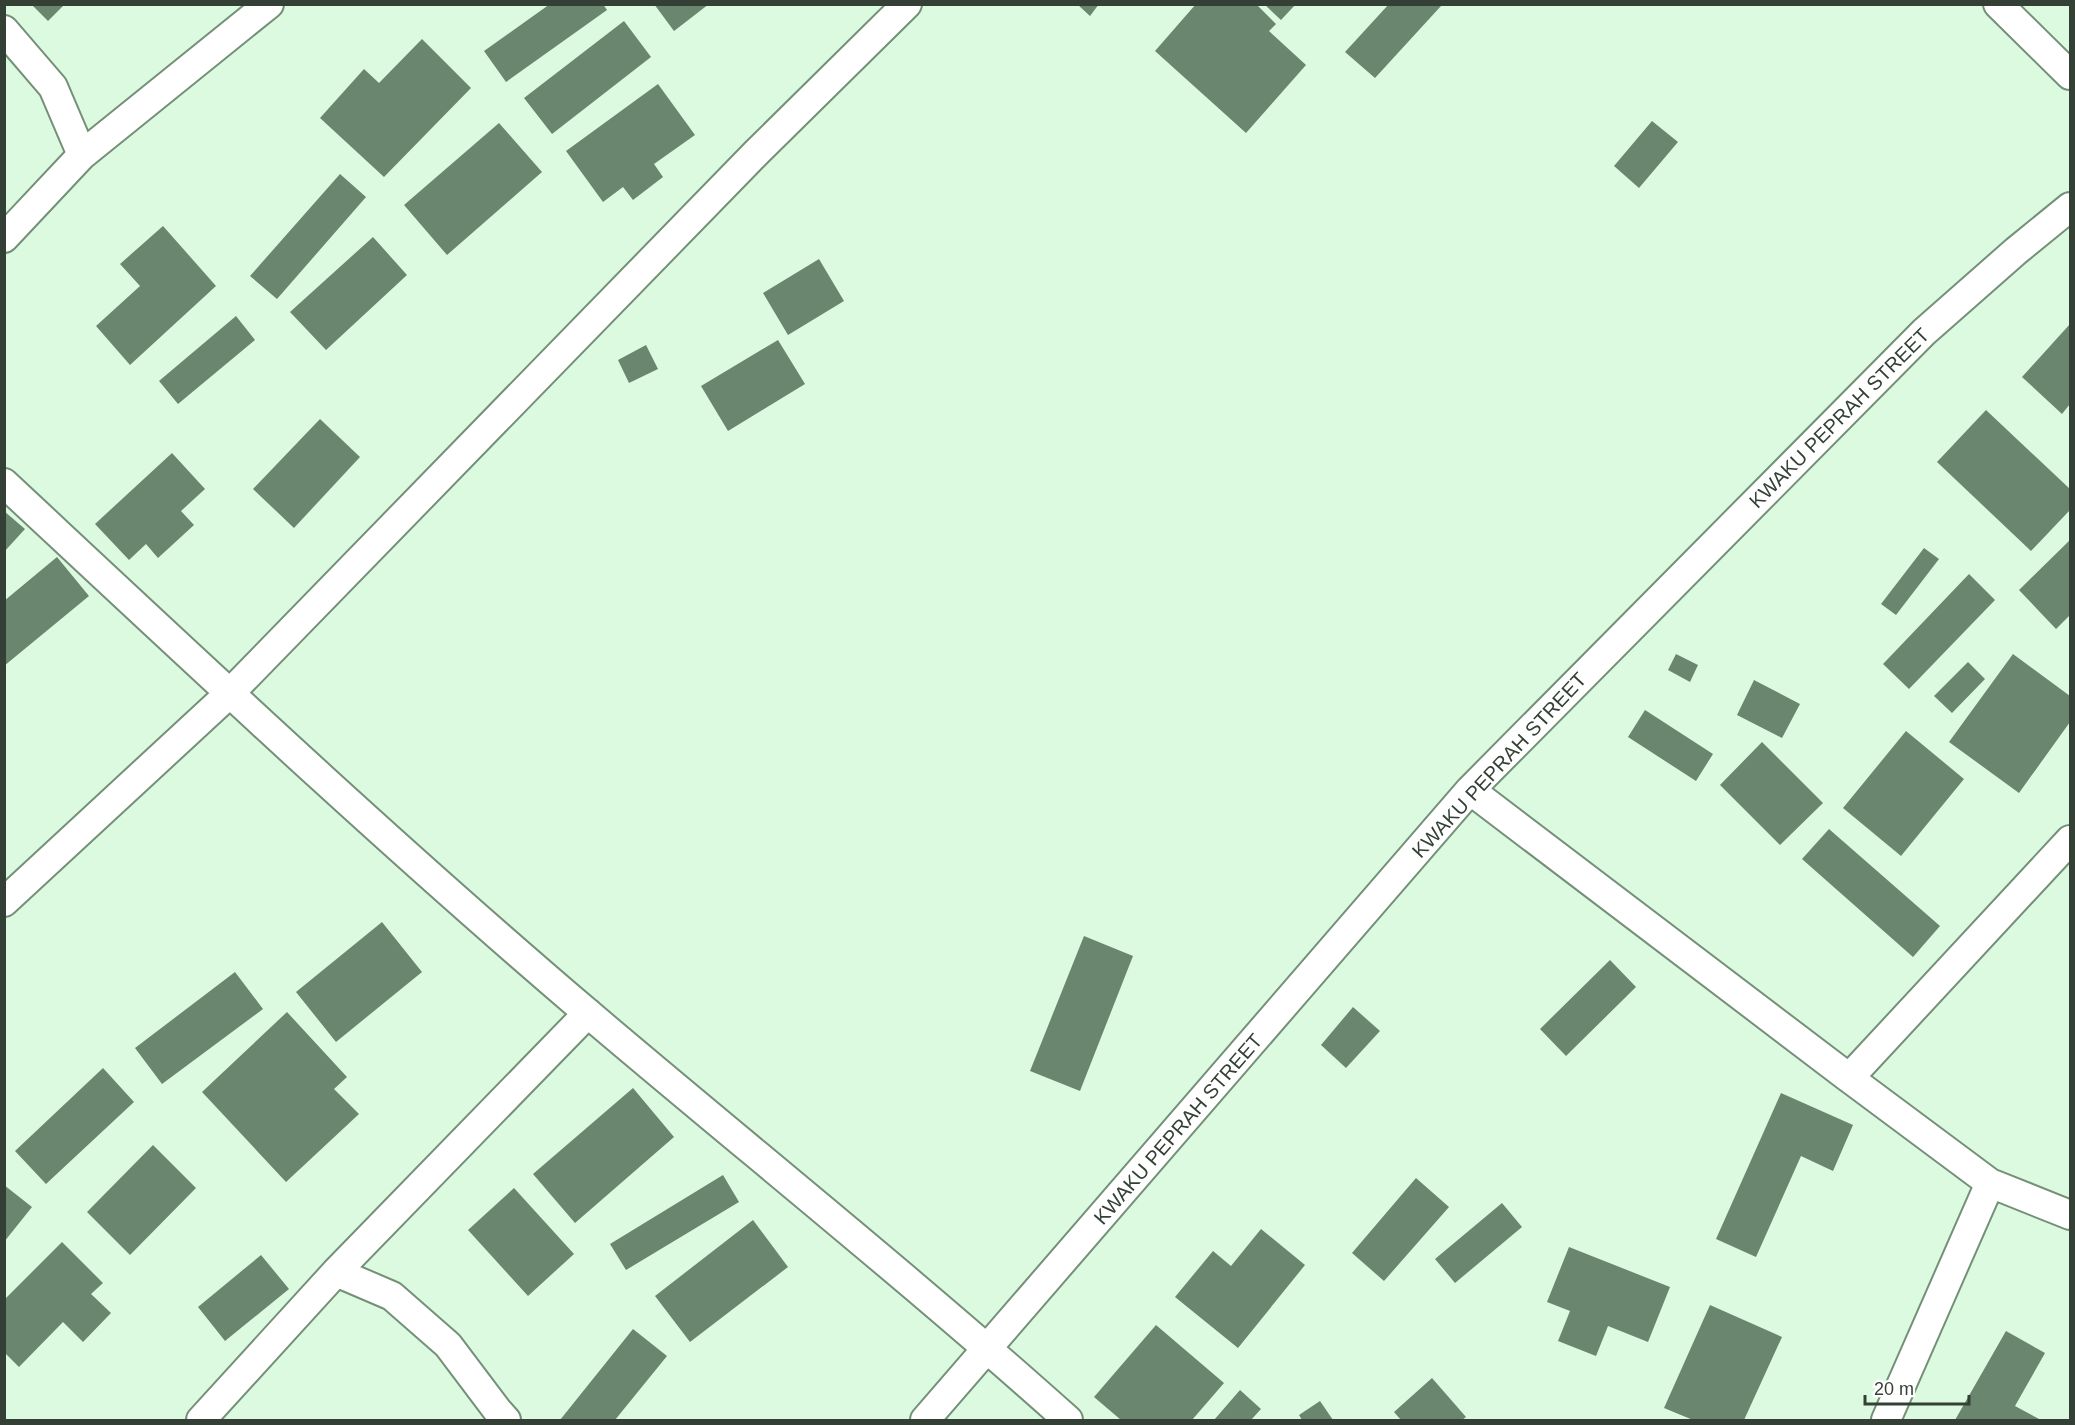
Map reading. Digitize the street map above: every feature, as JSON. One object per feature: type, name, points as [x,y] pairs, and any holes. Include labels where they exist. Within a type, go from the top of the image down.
[{"type":"street","points":[[4,238],[82,155],[269,4]]},
{"type":"street","points":[[4,902],[230,693],[756,153],[907,4]]},
{"type":"street","points":[[1998,4],[2070,75]]},
{"type":"street","points":[[4,30],[53,87],[82,155]]},
{"type":"street","name":"KWAKU PEPRAH STREET","points":[[925,1420],[1470,790],[1924,332],[2070,207]]},
{"type":"street","points":[[4,483],[230,693],[588,1013],[988,1349],[1068,1420]]},
{"type":"street","points":[[1470,790],[1990,1183],[2070,1215]]},
{"type":"street","points":[[1849,1078],[2070,840]]},
{"type":"street","points":[[201,1420],[336,1272],[588,1013]]},
{"type":"street","points":[[1886,1420],[1990,1183]]},
{"type":"street","points":[[336,1272],[392,1296],[448,1345],[506,1420]]},
{"type":"building","points":[[31,4],[65,4],[48,21]]},
{"type":"building","points":[[550,4],[603,4],[607,10],[506,82],[484,51]]},
{"type":"building","points":[[654,4],[709,4],[674,31]]},
{"type":"building","points":[[1077,4],[1099,4],[1090,16]]},
{"type":"building","points":[[1196,4],[1256,4],[1276,24],[1269,31],[1306,65],[1246,133],[1155,51]]},
{"type":"building","points":[[1264,4],[1296,4],[1281,20]]},
{"type":"building","points":[[1389,4],[1441,6],[1375,78],[1345,52]]},
{"type":"building","points":[[624,21],[651,57],[552,134],[524,98]]},
{"type":"building","points":[[422,39],[471,88],[384,177],[320,118],[364,69],[379,83]]},
{"type":"building","points":[[658,84],[695,135],[654,164],[663,177],[633,200],[623,187],[603,202],[566,151]]},
{"type":"building","points":[[1652,121],[1678,142],[1639,188],[1614,166]]},
{"type":"building","points":[[499,123],[542,172],[447,255],[404,205]]},
{"type":"building","points":[[340,174],[366,197],[277,299],[250,276]]},
{"type":"building","points":[[163,226],[216,286],[130,365],[96,326],[140,286],[120,264]]},
{"type":"building","points":[[373,237],[407,275],[326,350],[290,312]]},
{"type":"building","points":[[819,259],[844,301],[788,335],[763,293]]},
{"type":"building","points":[[236,316],[255,340],[178,404],[159,381]]},
{"type":"building","points":[[2070,324],[2070,404],[2062,414],[2022,377]]},
{"type":"building","points":[[778,340],[805,384],[728,431],[701,386]]},
{"type":"building","points":[[646,345],[658,369],[629,383],[618,360]]},
{"type":"building","points":[[1986,410],[2070,489],[2070,510],[2031,551],[1937,462]]},
{"type":"building","points":[[320,419],[360,457],[294,528],[253,489]]},
{"type":"building","points":[[172,453],[205,489],[181,511],[194,525],[158,558],[146,544],[129,560],[95,524]]},
{"type":"building","points":[[4,511],[25,529],[4,552]]},
{"type":"building","points":[[2070,540],[2070,615],[2056,629],[2019,590]]},
{"type":"building","points":[[1924,548],[1939,559],[1896,615],[1881,604]]},
{"type":"building","points":[[57,557],[89,596],[4,666],[4,601]]},
{"type":"building","points":[[1969,574],[1995,600],[1909,689],[1883,664]]},
{"type":"building","points":[[1676,654],[1698,665],[1690,682],[1668,670]]},
{"type":"building","points":[[2013,654],[2070,696],[2070,722],[2019,793],[1949,742]]},
{"type":"building","points":[[1968,662],[1985,679],[1952,713],[1934,696]]},
{"type":"building","points":[[1754,680],[1800,704],[1782,738],[1737,715]]},
{"type":"building","points":[[1645,710],[1713,754],[1696,781],[1628,737]]},
{"type":"building","points":[[1906,731],[1964,779],[1901,856],[1843,808]]},
{"type":"building","points":[[1762,742],[1823,803],[1780,845],[1720,785]]},
{"type":"building","points":[[1829,829],[1940,926],[1913,957],[1802,859]]},
{"type":"building","points":[[382,922],[422,972],[336,1042],[296,992]]},
{"type":"building","points":[[1084,936],[1133,956],[1080,1091],[1030,1071]]},
{"type":"building","points":[[1610,960],[1636,987],[1566,1056],[1540,1029]]},
{"type":"building","points":[[235,972],[263,1009],[162,1084],[135,1048]]},
{"type":"building","points":[[1353,1007],[1380,1031],[1346,1068],[1321,1045]]},
{"type":"building","points":[[287,1012],[347,1077],[334,1089],[359,1114],[286,1182],[202,1092]]},
{"type":"building","points":[[103,1068],[134,1102],[46,1184],[15,1151]]},
{"type":"building","points":[[633,1088],[674,1137],[575,1223],[533,1174]]},
{"type":"building","points":[[1781,1093],[1853,1125],[1833,1171],[1801,1156],[1756,1257],[1716,1239]]},
{"type":"building","points":[[153,1145],[196,1188],[130,1255],[87,1212]]},
{"type":"building","points":[[723,1175],[739,1202],[626,1270],[610,1244]]},
{"type":"building","points":[[1416,1178],[1449,1207],[1384,1281],[1352,1253]]},
{"type":"building","points":[[4,1185],[32,1207],[4,1242]]},
{"type":"building","points":[[514,1188],[574,1254],[528,1296],[468,1230]]},
{"type":"building","points":[[1502,1203],[1522,1227],[1455,1283],[1435,1259]]},
{"type":"building","points":[[753,1220],[788,1267],[690,1342],[655,1296]]},
{"type":"building","points":[[1261,1229],[1305,1265],[1238,1348],[1175,1297],[1213,1251],[1231,1266]]},
{"type":"building","points":[[62,1242],[103,1283],[91,1294],[111,1313],[83,1342],[63,1322],[19,1367],[4,1352],[4,1300]]},
{"type":"building","points":[[1569,1247],[1670,1287],[1648,1342],[1608,1326],[1596,1356],[1558,1341],[1570,1311],[1547,1302]]},
{"type":"building","points":[[261,1255],[289,1289],[225,1341],[198,1307]]},
{"type":"building","points":[[1710,1305],[1782,1337],[1744,1420],[1693,1420],[1664,1408]]},
{"type":"building","points":[[1156,1325],[1224,1383],[1192,1420],[1121,1420],[1094,1397]]},
{"type":"building","points":[[633,1329],[667,1356],[615,1420],[560,1420]]},
{"type":"building","points":[[2006,1331],[2045,1353],[2015,1406],[2041,1420],[1955,1420]]},
{"type":"building","points":[[1432,1378],[1466,1417],[1462,1420],[1401,1420],[1394,1412]]},
{"type":"building","points":[[1240,1390],[1261,1409],[1251,1420],[1214,1420]]},
{"type":"building","points":[[1320,1401],[1333,1420],[1302,1420],[1299,1415]]}]
